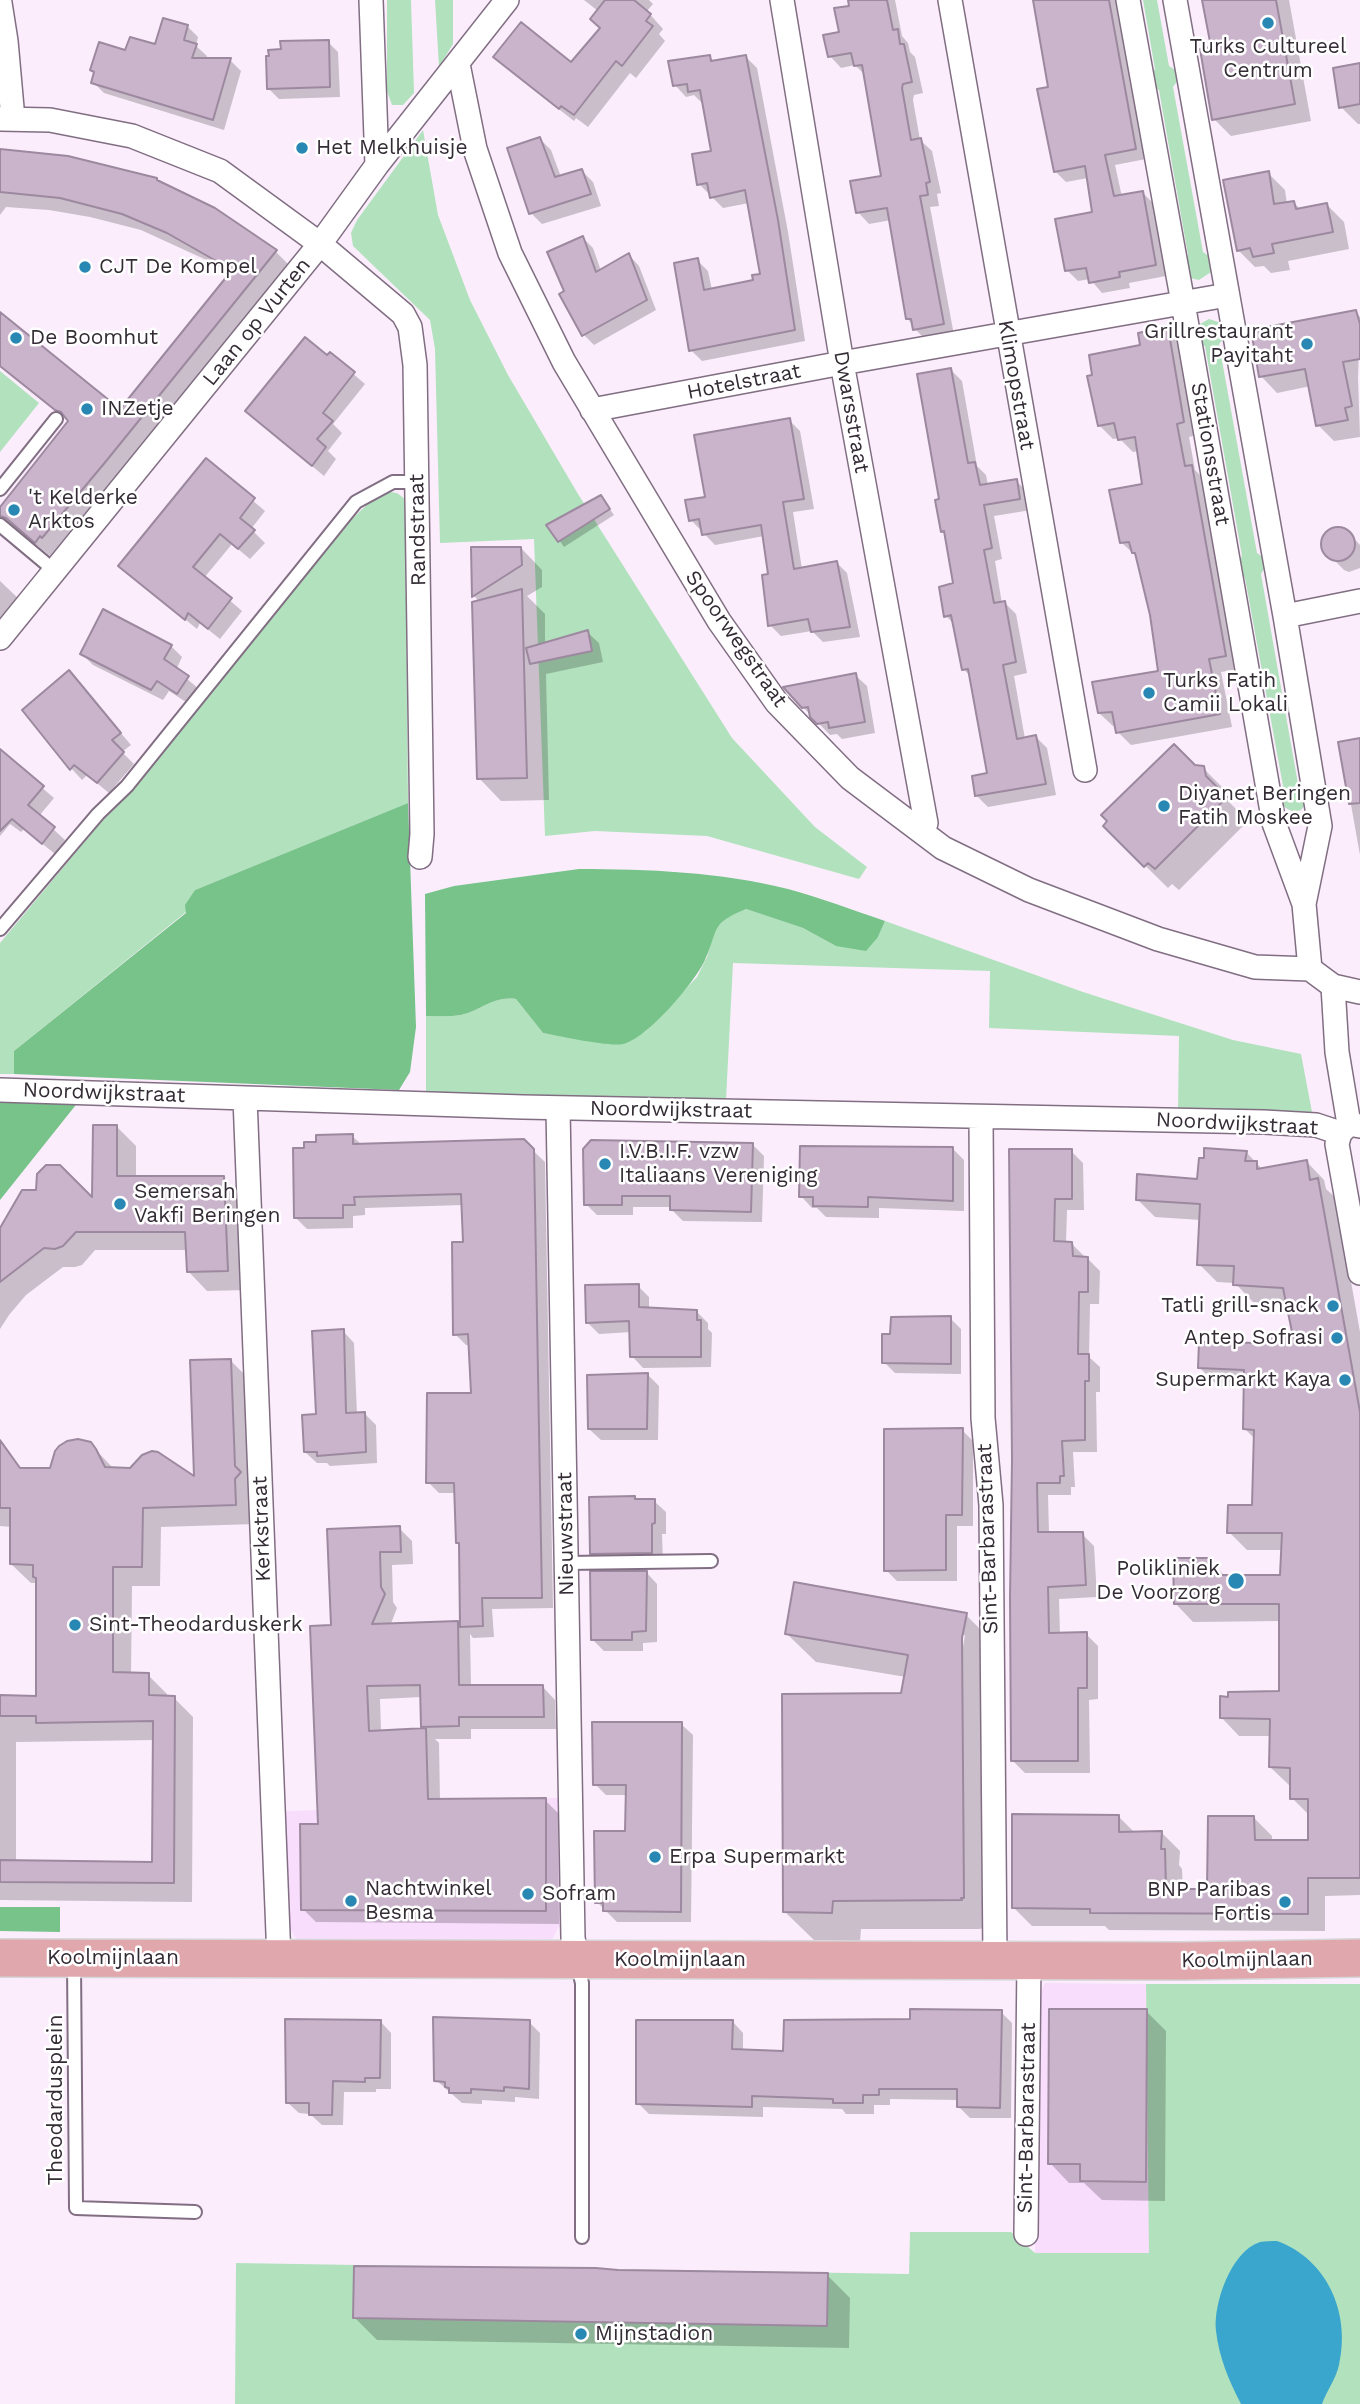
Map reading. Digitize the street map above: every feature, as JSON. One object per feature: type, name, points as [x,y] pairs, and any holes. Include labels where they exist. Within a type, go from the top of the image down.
[{"type":"main road","name":"Koolmijnlaan","points":[[0,1958],[1360,1958]]},
{"type":"street","points":[[371,0],[377,165]]},
{"type":"street","name":"Laan op Vurten","points":[[0,638],[320,244],[377,165],[507,0]]},
{"type":"street","name":"Dwarsstraat","points":[[782,0],[842,363],[926,823]]},
{"type":"street","name":"Klimopstraat","points":[[950,0],[1085,770]]},
{"type":"street","name":"Stationsstraat","points":[[1128,0],[1274,823],[1304,904],[1310,969]]},
{"type":"street","name":"Stationsstraat","points":[[1175,0],[1320,826],[1304,904]]},
{"type":"street","points":[[0,2],[6,41],[7,119]]},
{"type":"street","name":"Spoorwegstraat","points":[[458,64],[475,149],[510,253],[564,362],[719,621],[777,703],[850,778],[943,848],[1029,890],[1158,939],[1255,967],[1310,969]]},
{"type":"street","name":"Randstraat","points":[[7,119],[50,120],[132,136],[220,171],[320,244],[403,314],[410,327],[415,365],[422,834],[420,857]]},
{"type":"street","name":"Hotelstraat","points":[[592,410],[1227,295]]},
{"type":"street","points":[[1285,616],[1360,601]]},
{"type":"street","points":[[1310,969],[1333,986],[1360,992]]},
{"type":"street","points":[[1333,986],[1337,1052],[1350,1128],[1337,1144],[1360,1273]]},
{"type":"street","name":"Noordwijkstraat","points":[[0,1090],[558,1108],[1264,1122],[1350,1128]]},
{"type":"street","name":"Kerkstraat","points":[[245,1098],[279,1959]]},
{"type":"street","name":"Nieuwstraat","points":[[558,1108],[573,1938],[577,1959]]},
{"type":"street","name":"Sint-Barbarastraat","points":[[981,1117],[983,1418],[991,1515],[1026,2234]]},
{"type":"lane","points":[[0,489],[56,419]]},
{"type":"lane","points":[[0,929],[98,814],[127,786],[356,502],[393,482],[418,482]]},
{"type":"lane","points":[[0,525],[55,571]]},
{"type":"lane","points":[[567,1563],[711,1561]]},
{"type":"lane","name":"Theodardusplein","points":[[74,1958],[76,2207],[195,2212]]},
{"type":"lane","points":[[577,1959],[582,1983],[582,2237]]},
{"type":"shaded area","points":[[462,1798],[560,1798],[562,1921],[553,1938],[297,1939],[294,1936],[288,1925],[283,1811],[461,1807]]},
{"type":"shaded area","points":[[1045,1983],[1146,1984],[1150,2253],[1035,2253],[1036,2002]]},
{"type":"green space","points":[[387,0],[411,0],[414,93],[403,105],[392,105],[387,91]]},
{"type":"green space","points":[[435,0],[453,0],[453,44],[439,67]]},
{"type":"green space","points":[[1143,0],[1157,0],[1169,66],[1180,73],[1173,87],[1203,252],[1213,259],[1211,272],[1199,280],[1190,278],[1181,263],[1188,255],[1159,90],[1148,83],[1155,69]]},
{"type":"green space","points":[[423,130],[438,215],[470,300],[508,375],[578,494],[732,738],[815,827],[867,867],[859,879],[707,836],[595,831],[545,836],[534,539],[440,543],[435,349],[430,320],[353,246],[351,233],[357,220]]},
{"type":"green space","points":[[1209,319],[1221,323],[1227,335],[1219,344],[1257,553],[1267,560],[1261,574],[1298,784],[1307,789],[1307,799],[1303,807],[1295,811],[1282,805],[1276,795],[1283,786],[1245,578],[1235,566],[1242,556],[1205,346],[1195,341],[1198,325]]},
{"type":"green space","points":[[0,371],[39,403],[0,452]]},
{"type":"green space","points":[[390,492],[405,499],[408,803],[195,890],[186,912],[14,1051],[14,1074],[0,1074],[0,943],[102,821],[132,791],[352,519],[375,497]]},
{"type":"green space","points":[[408,803],[416,1027],[410,1072],[399,1090],[14,1074],[14,1051],[186,913],[185,905],[195,890]]},
{"type":"green space","points":[[579,869],[658,871],[762,883],[885,921],[878,937],[866,951],[836,946],[803,928],[746,909],[734,914],[720,924],[700,970],[681,995],[645,1032],[623,1044],[596,1043],[543,1033],[516,999],[494,1001],[461,1015],[426,1016],[425,894],[454,886]]},
{"type":"green space","points":[[746,909],[803,928],[836,946],[878,937],[885,921],[1083,992],[1233,1040],[1301,1054],[1312,1112],[1178,1109],[1179,1036],[989,1028],[990,971],[733,963],[726,1100],[426,1092],[426,1016],[461,1015],[494,1001],[516,999],[543,1033],[602,1043],[646,1031],[697,977],[707,957],[715,929],[728,916]]},
{"type":"green space","points":[[0,1101],[79,1101],[0,1200]]},
{"type":"green space","points":[[0,1907],[60,1907],[60,1932],[0,1931]]},
{"type":"green space","points":[[1146,1984],[1360,1984],[1360,2404],[235,2404],[236,2263],[909,2274],[910,2232],[1011,2232],[1035,2253],[1149,2253]]},
{"type":"water","points":[[1277,2241],[1295,2249],[1322,2274],[1338,2308],[1342,2345],[1339,2365],[1322,2404],[1241,2404],[1219,2350],[1216,2320],[1226,2280],[1240,2256],[1250,2247],[1260,2242]]},
{"type":"building","points":[[605,0],[634,0],[651,14],[646,21],[653,26],[622,66],[616,61],[574,115],[561,106],[559,109],[493,57],[521,22],[571,62],[600,28],[590,19]]},
{"type":"building","points":[[848,0],[887,0],[893,30],[898,29],[900,44],[904,44],[912,82],[903,84],[902,88],[911,140],[921,138],[930,182],[926,183],[928,195],[920,196],[944,324],[913,330],[911,319],[906,319],[887,208],[856,213],[850,181],[881,176],[862,65],[854,66],[851,53],[828,57],[823,35],[839,32],[834,8],[849,6]]},
{"type":"building","points":[[1033,0],[1109,0],[1136,149],[1105,155],[1114,196],[1143,191],[1156,265],[1119,272],[1120,277],[1089,283],[1086,268],[1065,271],[1055,219],[1092,212],[1085,166],[1054,172],[1037,89],[1048,87]]},
{"type":"building","points":[[1202,0],[1276,0],[1295,104],[1212,120],[1200,49],[1211,47]]},
{"type":"building","points":[[163,18],[188,25],[184,40],[197,44],[192,58],[231,58],[213,120],[91,83],[94,72],[90,70],[99,42],[125,50],[130,37],[155,44]]},
{"type":"building","points":[[329,40],[330,87],[267,89],[268,50],[281,49],[280,41]]},
{"type":"building","points":[[710,55],[711,61],[746,55],[778,220],[795,330],[689,351],[674,263],[698,258],[704,290],[753,280],[752,275],[760,274],[745,190],[710,198],[707,183],[697,185],[692,154],[711,151],[700,90],[688,92],[687,84],[673,86],[668,61]]},
{"type":"building","points":[[1360,63],[1360,104],[1339,108],[1333,68]]},
{"type":"building","points":[[540,137],[555,177],[582,169],[591,194],[529,214],[507,148]]},
{"type":"building","points":[[0,149],[68,156],[157,178],[215,208],[277,250],[107,460],[35,543],[0,516],[0,507],[68,421],[61,412],[0,366],[0,312],[120,409],[232,270],[167,233],[122,214],[60,198],[0,192]]},
{"type":"building","points":[[1269,171],[1274,204],[1294,201],[1296,209],[1327,203],[1333,232],[1272,244],[1274,253],[1253,257],[1250,248],[1237,251],[1223,180]]},
{"type":"building","points":[[583,236],[596,272],[629,253],[647,300],[582,336],[559,294],[564,291],[547,252]]},
{"type":"building","name":"Grillrestaurant Payitaht","points":[[1356,310],[1360,324],[1360,359],[1343,362],[1352,406],[1345,408],[1348,420],[1316,426],[1305,369],[1259,377],[1251,330]]},
{"type":"building","points":[[1168,327],[1184,422],[1177,424],[1185,466],[1192,465],[1226,656],[1209,659],[1220,714],[1116,733],[1112,712],[1098,713],[1092,682],[1158,671],[1150,615],[1135,553],[1132,553],[1129,542],[1120,543],[1109,490],[1142,484],[1135,437],[1118,440],[1114,423],[1098,426],[1087,376],[1092,375],[1089,355],[1140,345],[1138,333]]},
{"type":"building","points":[[305,337],[327,355],[330,352],[355,372],[323,413],[333,421],[317,439],[326,447],[312,466],[245,411]]},
{"type":"building","points":[[951,368],[968,463],[975,462],[980,485],[1017,479],[1020,499],[984,505],[992,548],[984,550],[994,603],[1005,601],[1016,662],[1003,665],[1017,739],[1036,735],[1046,784],[975,796],[972,776],[987,773],[968,669],[962,670],[951,615],[944,617],[939,587],[953,583],[944,531],[941,532],[935,500],[939,499],[917,374]]},
{"type":"building","points":[[790,418],[804,499],[783,502],[794,569],[837,561],[850,627],[811,632],[808,619],[768,626],[762,575],[768,574],[761,525],[702,535],[699,519],[689,521],[685,500],[705,497],[694,435]]},
{"type":"building","points":[[206,458],[255,498],[240,518],[255,530],[238,549],[220,534],[193,567],[232,598],[208,629],[188,613],[185,620],[118,566]]},
{"type":"building","points":[[601,495],[610,509],[558,542],[546,525]]},
{"type":"building","points":[[1338,527],[1350,532],[1355,544],[1350,556],[1338,561],[1326,556],[1321,544],[1326,532]]},
{"type":"building","points":[[471,547],[521,547],[522,565],[472,597]]},
{"type":"building","points":[[522,589],[527,778],[477,779],[472,602]]},
{"type":"building","points":[[103,609],[172,645],[164,659],[189,676],[177,694],[157,681],[151,690],[80,654]]},
{"type":"building","points":[[588,630],[592,651],[530,664],[526,648]]},
{"type":"building","points":[[69,670],[121,733],[112,740],[124,752],[97,783],[74,765],[70,770],[22,710]]},
{"type":"building","points":[[856,673],[865,722],[829,728],[828,722],[817,724],[810,717],[808,707],[802,708],[783,687]]},
{"type":"building","points":[[1360,738],[1360,803],[1349,804],[1338,742]]},
{"type":"building","name":"Diyanet Beringen Fatih Moskee","points":[[1174,744],[1195,765],[1204,766],[1206,776],[1227,797],[1155,869],[1148,863],[1144,867],[1103,826],[1107,821],[1101,815]]},
{"type":"building","points":[[0,749],[44,786],[28,805],[55,827],[42,844],[12,819],[0,831]]},
{"type":"building","name":"Semersah Vakfi Beringen","points":[[93,1125],[117,1125],[117,1176],[224,1176],[228,1271],[187,1272],[185,1232],[76,1232],[63,1246],[55,1249],[44,1248],[0,1282],[0,1228],[22,1190],[36,1190],[37,1174],[46,1165],[60,1165],[92,1197]]},
{"type":"building","points":[[353,1134],[353,1144],[524,1139],[534,1149],[542,1598],[482,1598],[483,1626],[460,1627],[459,1543],[456,1543],[454,1483],[426,1483],[427,1393],[471,1393],[468,1334],[453,1335],[452,1242],[463,1242],[461,1194],[354,1197],[355,1205],[343,1205],[343,1218],[294,1218],[293,1148],[304,1148],[304,1142],[316,1142],[316,1135]]},
{"type":"building","points":[[591,1140],[753,1143],[751,1212],[670,1210],[670,1196],[622,1196],[622,1205],[584,1205],[583,1149]]},
{"type":"building","points":[[800,1146],[953,1147],[953,1201],[868,1197],[868,1207],[813,1206],[813,1197],[799,1197]]},
{"type":"building","points":[[1204,1148],[1247,1151],[1245,1161],[1257,1161],[1257,1169],[1307,1160],[1310,1180],[1318,1178],[1360,1412],[1360,1878],[1308,1878],[1308,1914],[1090,1913],[1090,1909],[1012,1908],[1012,1814],[1119,1815],[1119,1832],[1162,1831],[1161,1849],[1165,1849],[1166,1889],[1207,1889],[1208,1816],[1254,1816],[1255,1840],[1308,1840],[1308,1799],[1290,1799],[1290,1768],[1269,1767],[1270,1719],[1220,1718],[1220,1696],[1228,1697],[1228,1692],[1279,1691],[1279,1604],[1174,1604],[1173,1558],[1210,1558],[1210,1575],[1280,1575],[1282,1533],[1227,1533],[1228,1505],[1252,1505],[1254,1430],[1243,1429],[1244,1370],[1198,1368],[1199,1342],[1263,1343],[1262,1337],[1292,1332],[1283,1288],[1233,1285],[1234,1266],[1197,1265],[1200,1204],[1136,1200],[1137,1174],[1197,1179],[1199,1158],[1204,1158]]},
{"type":"building","points":[[1009,1149],[1072,1149],[1072,1199],[1055,1199],[1054,1241],[1072,1242],[1073,1256],[1088,1257],[1088,1292],[1079,1292],[1078,1354],[1089,1354],[1089,1381],[1085,1381],[1085,1440],[1062,1441],[1064,1476],[1060,1476],[1060,1483],[1037,1483],[1038,1532],[1083,1532],[1086,1585],[1048,1587],[1049,1633],[1087,1632],[1087,1688],[1078,1688],[1078,1761],[1011,1761]]},
{"type":"building","points":[[639,1284],[639,1307],[697,1310],[697,1320],[701,1320],[701,1357],[630,1357],[629,1321],[586,1323],[585,1285]]},
{"type":"building","points":[[951,1316],[951,1364],[882,1363],[882,1334],[890,1334],[891,1317]]},
{"type":"building","points":[[344,1329],[346,1413],[365,1412],[366,1452],[317,1456],[317,1452],[304,1452],[302,1415],[316,1414],[312,1331]]},
{"type":"building","points":[[231,1359],[235,1466],[241,1472],[235,1479],[236,1505],[143,1508],[142,1567],[113,1567],[113,1672],[149,1673],[149,1695],[175,1696],[174,1883],[0,1882],[0,1860],[152,1862],[153,1721],[36,1723],[36,1716],[0,1716],[0,1695],[36,1696],[36,1578],[33,1577],[33,1565],[10,1564],[10,1508],[0,1508],[0,1440],[20,1468],[50,1468],[59,1446],[78,1439],[91,1442],[105,1467],[130,1468],[142,1455],[152,1451],[158,1452],[194,1476],[190,1360]]},
{"type":"building","points":[[648,1373],[647,1429],[588,1429],[587,1375]]},
{"type":"building","points":[[963,1428],[962,1515],[946,1515],[946,1570],[884,1571],[884,1429]]},
{"type":"building","points":[[635,1496],[635,1499],[655,1499],[652,1553],[590,1554],[589,1497]]},
{"type":"building","points":[[400,1526],[401,1552],[380,1552],[381,1587],[385,1594],[372,1624],[458,1621],[459,1685],[543,1685],[544,1717],[459,1717],[459,1726],[421,1727],[420,1685],[367,1686],[369,1731],[426,1728],[428,1799],[546,1798],[546,1911],[301,1910],[300,1824],[318,1824],[310,1626],[331,1625],[327,1529]]},
{"type":"building","points":[[590,1571],[647,1571],[646,1631],[632,1632],[632,1640],[591,1640]]},
{"type":"building","points":[[794,1582],[967,1613],[962,1638],[962,1900],[833,1901],[832,1913],[783,1912],[782,1694],[901,1693],[908,1655],[785,1634]]},
{"type":"building","points":[[592,1722],[682,1722],[681,1912],[603,1911],[603,1903],[595,1903],[594,1831],[625,1831],[626,1785],[593,1785]]},
{"type":"building","points":[[910,2009],[1002,2010],[1000,2108],[957,2107],[957,2089],[879,2089],[879,2095],[863,2095],[863,2103],[833,2103],[833,2099],[752,2096],[752,2107],[636,2104],[636,2020],[733,2020],[732,2049],[783,2051],[784,2020],[910,2019]]},
{"type":"building","points":[[1049,2009],[1147,2009],[1146,2182],[1080,2181],[1080,2164],[1048,2164]]},
{"type":"building","points":[[433,2017],[530,2020],[529,2089],[504,2087],[504,2091],[471,2089],[471,2093],[449,2093],[445,2082],[434,2081]]},
{"type":"building","points":[[285,2019],[381,2020],[380,2078],[365,2078],[365,2082],[333,2081],[332,2115],[309,2115],[309,2103],[286,2103]]},
{"type":"building","points":[[354,2266],[828,2273],[827,2326],[353,2318]]},
{"type":"place","name":"Turks Cultureel Centrum","points":[[1268,23]]},
{"type":"place","name":"Het Melkhuisje","points":[[302,148]]},
{"type":"place","name":"CJT De Kompel","points":[[85,267]]},
{"type":"place","name":"De Boomhut","points":[[16,338]]},
{"type":"place","name":"Grillrestaurant Payitaht","points":[[1307,344]]},
{"type":"place","name":"INZetje","points":[[87,409]]},
{"type":"place","name":"'t Kelderke Arktos","points":[[14,510]]},
{"type":"place","name":"Turks Fatih Camii Lokali","points":[[1149,693]]},
{"type":"place","name":"Diyanet Beringen Fatih Moskee","points":[[1164,806]]},
{"type":"place","name":"I.V.B.I.F. vzw Italiaans Vereniging","points":[[605,1164]]},
{"type":"place","name":"Semersah Vakfi Beringen","points":[[120,1204]]},
{"type":"place","name":"Tatli grill-snack","points":[[1333,1306]]},
{"type":"place","name":"Antep Sofrasi","points":[[1337,1338]]},
{"type":"place","name":"Supermarkt Kaya","points":[[1345,1380]]},
{"type":"place","name":"Polikliniek De Voorzorg","points":[[1236,1581]]},
{"type":"place","name":"Sint-Theodarduskerk","points":[[75,1625]]},
{"type":"place","name":"Erpa Supermarkt","points":[[655,1857]]},
{"type":"place","name":"Sofram","points":[[528,1894]]},
{"type":"place","name":"Nachtwinkel Besma","points":[[351,1901]]},
{"type":"place","name":"BNP Paribas Fortis","points":[[1285,1902]]},
{"type":"place","name":"Mijnstadion","points":[[581,2334]]}]
